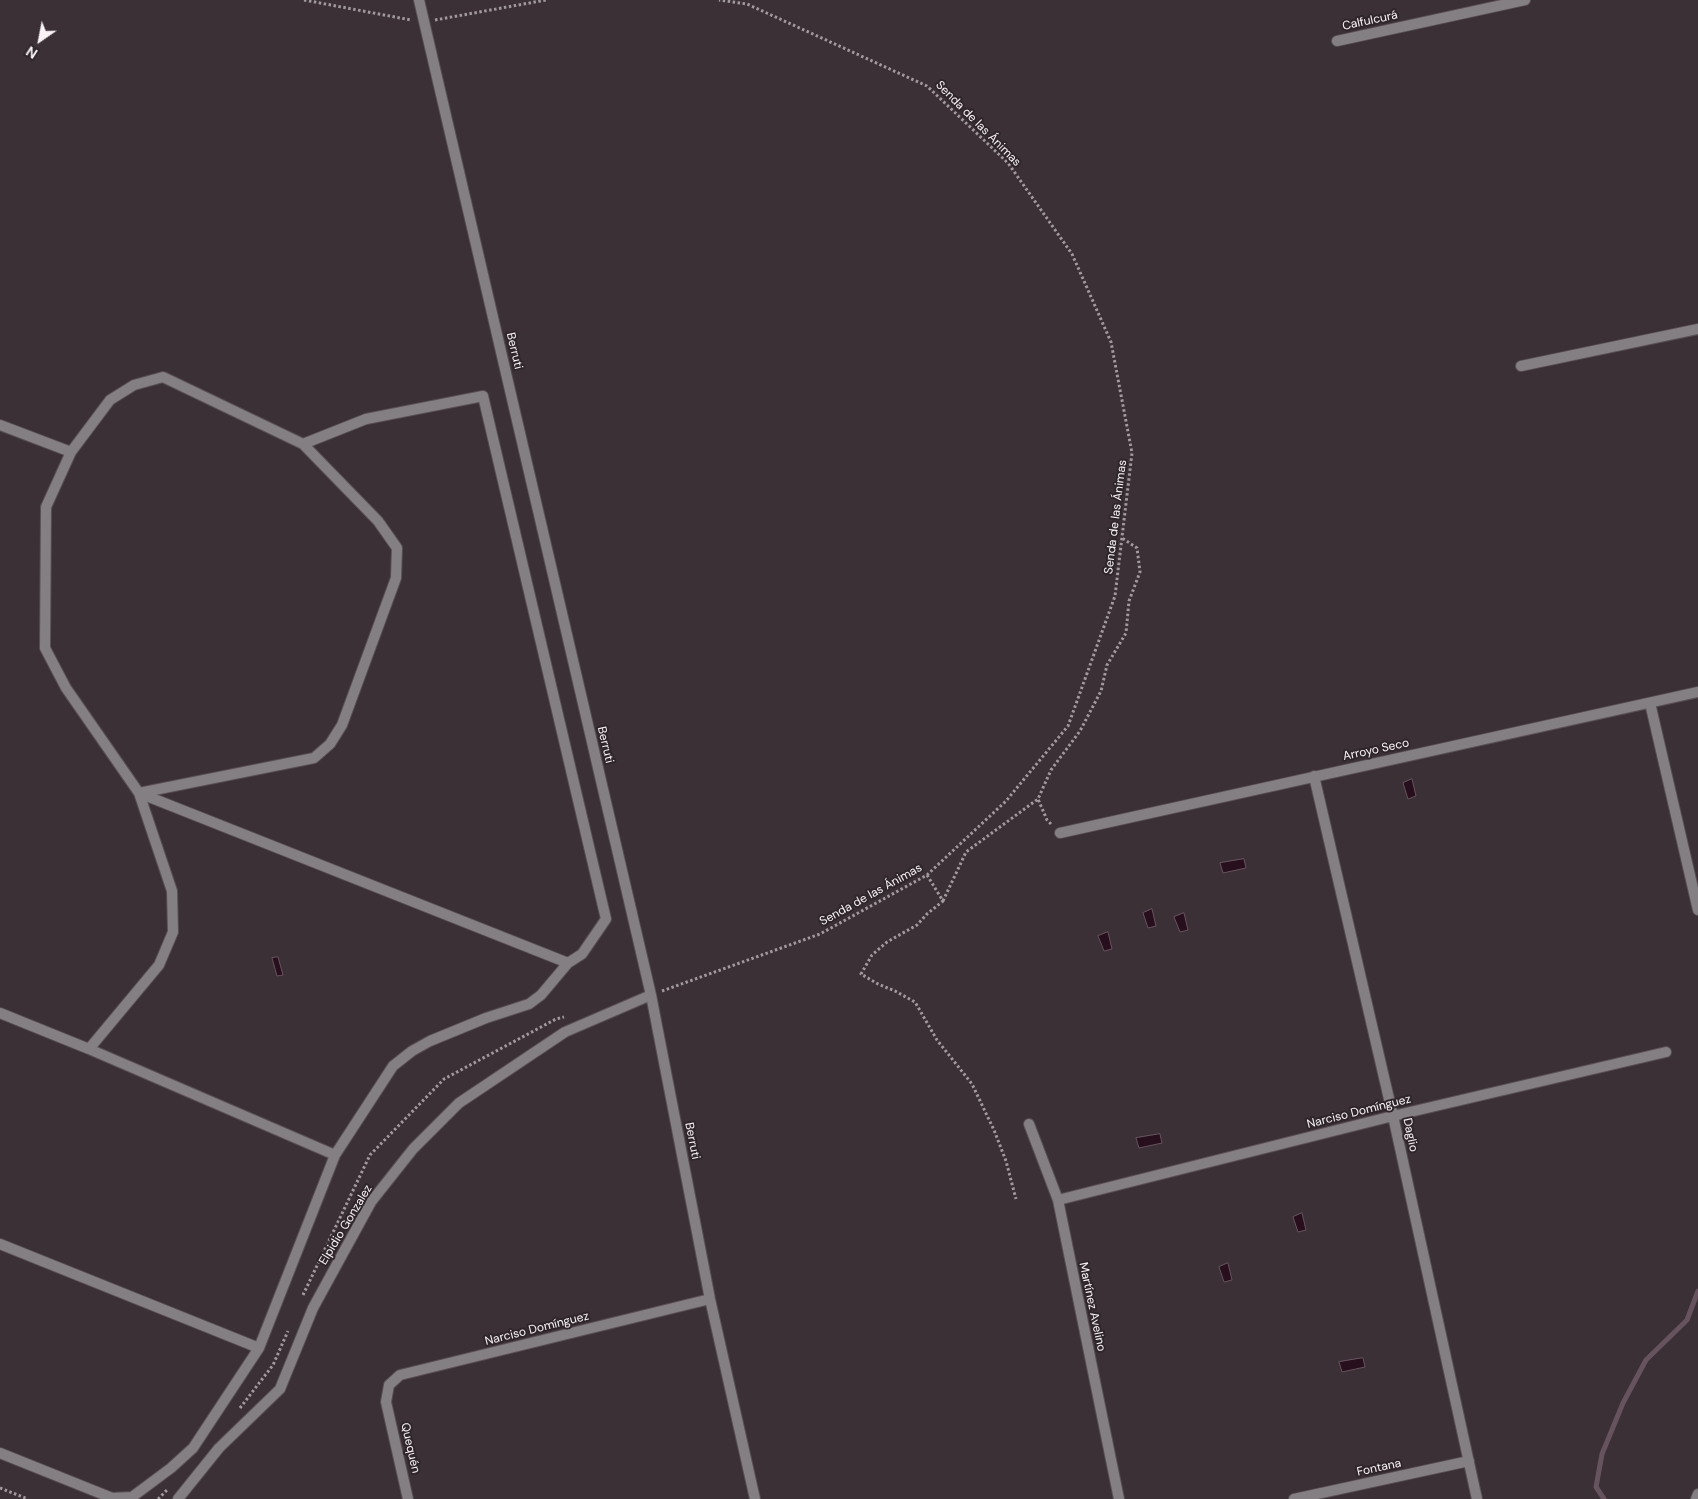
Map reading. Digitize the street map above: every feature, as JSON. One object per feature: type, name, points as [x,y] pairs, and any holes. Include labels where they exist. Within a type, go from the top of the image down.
[{"type":"street","name":"Berruti","points":[[420,0],[429,21],[651,995],[710,1299],[755,1499]]},
{"type":"street","name":"Calfulcurá","points":[[1337,41],[1526,0]]},
{"type":"street","points":[[1521,366],[1698,329]]},
{"type":"street","points":[[89,1049],[159,965],[173,932],[172,891],[139,793],[66,688],[46,648],[46,507],[71,452],[110,400],[134,385],[163,377],[303,444],[378,522],[397,548],[396,578],[342,725],[330,744],[314,758],[139,793]]},
{"type":"street","points":[[0,1453],[112,1498],[132,1497],[171,1468],[193,1448],[259,1348],[335,1155],[392,1066],[412,1051],[430,1041],[471,1024],[529,1004],[541,995],[568,963],[582,954],[606,919],[483,396],[366,419],[303,444]]},
{"type":"street","points":[[0,425],[71,452]]},
{"type":"street","name":"Arroyo Seco","points":[[1060,833],[1698,692]]},
{"type":"street","points":[[1650,704],[1698,910]]},
{"type":"street","name":"Daglio","points":[[1314,776],[1393,1116],[1477,1499]]},
{"type":"street","points":[[139,793],[568,963]]},
{"type":"street","name":"Elpidio Gonzalez","points":[[178,1499],[219,1448],[280,1389],[313,1308],[372,1202],[413,1149],[458,1103],[566,1032],[651,995]]},
{"type":"street","points":[[0,1013],[89,1049],[335,1155]]},
{"type":"street","name":"Narciso Domínguez","points":[[1058,1200],[1393,1116],[1666,1052]]},
{"type":"street","name":"Martínez Avelino","points":[[1029,1124],[1058,1200],[1119,1499]]},
{"type":"street","points":[[0,1244],[259,1348]]},
{"type":"street","name":"Narciso Domínguez","points":[[386,1402],[389,1385],[400,1375],[710,1299]]},
{"type":"street","name":"Quequén","points":[[386,1402],[408,1499]]},
{"type":"street","name":"Fontana","points":[[1294,1499],[1469,1461]]},
{"type":"street","points":[[1696,1499],[1698,1494]]},
{"type":"path","points":[[304,0],[429,21],[546,0]]},
{"type":"path","name":"Senda de las Ánimas","points":[[651,995],[820,934],[927,874],[1006,801],[1068,726],[1115,596],[1132,453],[1111,342],[1072,254],[1008,163],[928,86],[747,4],[719,0]]},
{"type":"path","points":[[1016,1199],[1006,1161],[994,1130],[972,1084],[937,1040],[915,1002],[861,974],[872,955],[887,942],[917,925],[943,901],[966,852],[1038,799],[1051,770],[1080,731],[1101,691],[1107,665],[1126,633],[1129,600],[1140,572],[1137,548],[1122,538]]},
{"type":"path","points":[[1038,799],[1047,820],[1060,833]]},
{"type":"path","points":[[927,874],[943,901]]},
{"type":"path","points":[[0,1488],[28,1499]]},
{"type":"shaded area","points":[[1412,779],[1416,796],[1408,799],[1403,783]]},
{"type":"shaded area","points":[[1244,859],[1246,868],[1223,873],[1220,863]]},
{"type":"shaded area","points":[[1152,909],[1156,926],[1148,928],[1143,913]]},
{"type":"shaded area","points":[[1184,913],[1188,930],[1180,932],[1174,917]]},
{"type":"shaded area","points":[[1108,932],[1112,949],[1104,951],[1098,936]]},
{"type":"shaded area","points":[[278,957],[283,975],[277,976],[272,958]]},
{"type":"shaded area","points":[[1160,1134],[1162,1143],[1139,1148],[1136,1138]]},
{"type":"shaded area","points":[[1302,1213],[1306,1230],[1298,1232],[1293,1217]]},
{"type":"shaded area","points":[[1228,1263],[1232,1280],[1224,1282],[1219,1267]]},
{"type":"shaded area","points":[[1363,1358],[1365,1367],[1342,1372],[1339,1362]]},
{"type":"waterway","points":[[1604,1499],[1596,1487],[1602,1454],[1623,1403],[1646,1360],[1687,1320],[1698,1291]]}]
